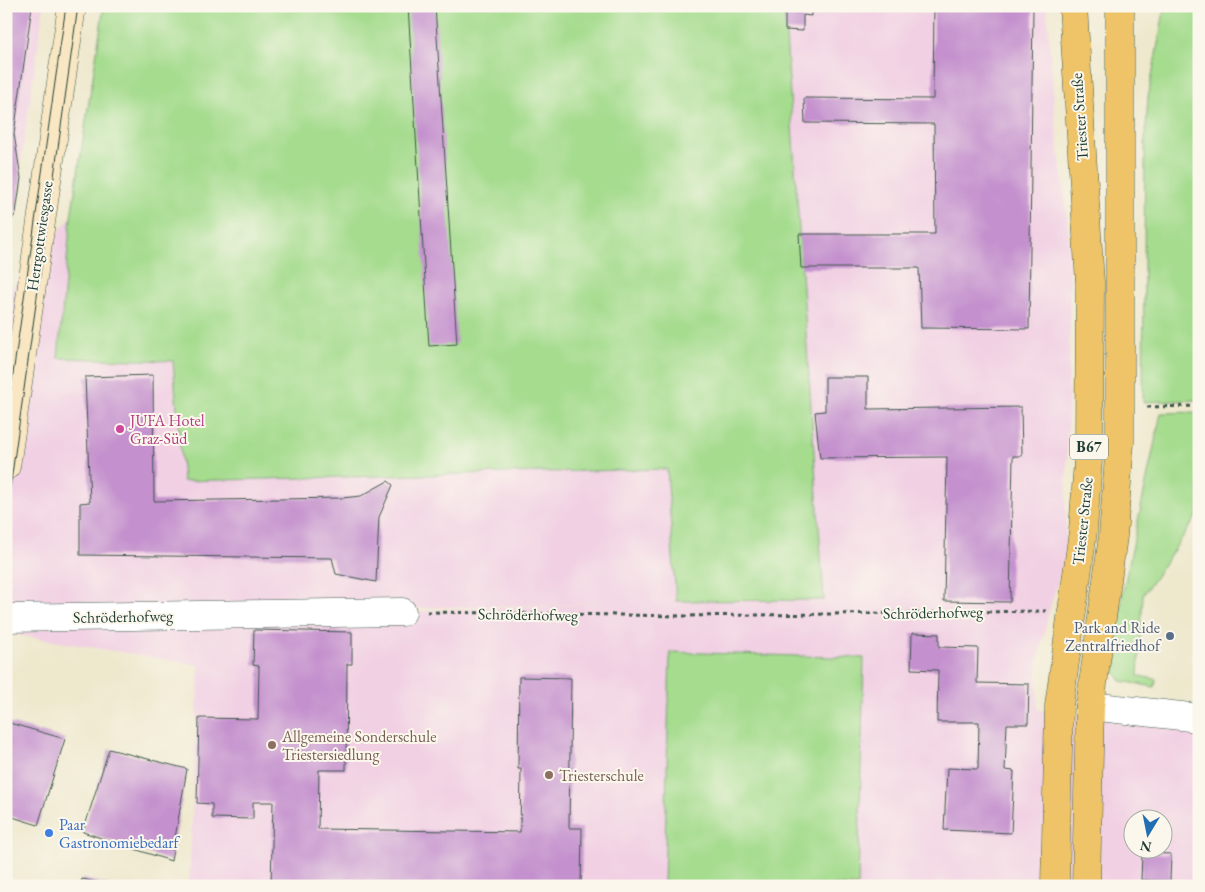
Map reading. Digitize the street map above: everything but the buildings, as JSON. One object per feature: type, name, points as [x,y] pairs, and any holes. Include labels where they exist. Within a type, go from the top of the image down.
[{"type":"main road","name":"Triester Straße","points":[[1055,886],[1059,706],[1083,531],[1089,446],[1090,283],[1073,6]]},
{"type":"main road","name":"Triester Straße","points":[[1086,886],[1090,706],[1113,536],[1120,443],[1120,6]]},
{"type":"street","name":"Herrgottwiesgasse","points":[[6,466],[72,6]]},
{"type":"street","name":"Schröderhofweg","points":[[6,618],[402,612]]},
{"type":"street","points":[[1090,706],[1199,718]]},
{"type":"path","points":[[1146,407],[1199,406]]},
{"type":"path","name":"Schröderhofweg","points":[[402,612],[684,616],[1049,611]]},
{"type":"shaded area","points":[[6,6],[44,6],[6,261]]},
{"type":"shaded area","points":[[784,6],[1047,6],[1055,120],[1069,232],[1070,317],[1065,557],[1049,611],[1037,667],[1038,710],[1199,731],[1199,886],[189,886],[199,665],[6,633],[6,295],[71,217],[58,358],[173,361],[183,481],[668,469],[676,601],[824,600]],"holes":[[[606,603],[402,612],[251,613]]]},
{"type":"green space","points":[[104,6],[784,6],[824,600],[676,601],[667,469],[183,481],[173,361],[58,358],[71,217]]},
{"type":"green space","points":[[1165,6],[1199,6],[1199,400],[1143,402],[1145,142],[1148,97]]},
{"type":"green space","points":[[1199,412],[1199,513],[1143,595],[1138,676],[1156,679],[1155,687],[1121,681],[1115,672],[1122,596],[1161,413]]},
{"type":"green space","points":[[670,652],[864,658],[858,886],[664,886]]},
{"type":"tram line","points":[[6,423],[66,6]]},
{"type":"tram line","points":[[6,517],[78,6]]},
{"type":"place","name":"JUFA Hotel Graz-Süd","points":[[120,429]]},
{"type":"place","name":"Park and Ride Zentralfriedhof","points":[[1170,636]]},
{"type":"place","name":"Allgemeine Sonderschule Triestersiedlung","points":[[272,745]]},
{"type":"place","name":"Triesterschule","points":[[549,775]]},
{"type":"place","name":"Paar Gastronomiebedarf","points":[[49,833]]}]
